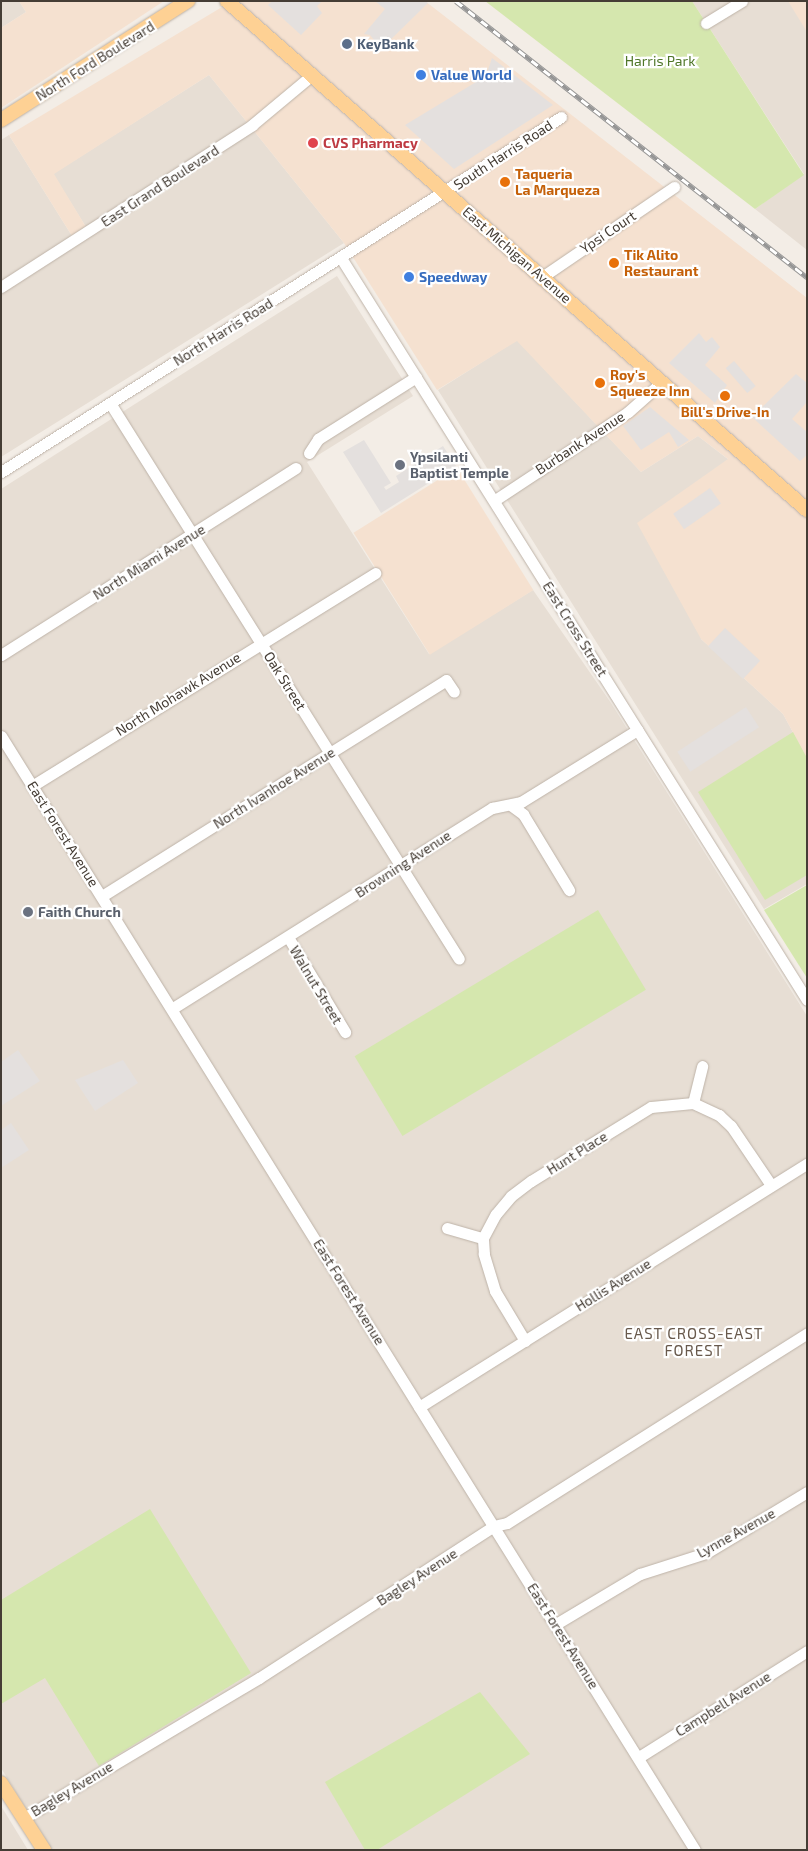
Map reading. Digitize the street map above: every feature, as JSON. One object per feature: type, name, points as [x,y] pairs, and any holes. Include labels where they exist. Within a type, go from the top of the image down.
[{"type":"main road","name":"East Michigan Avenue","points":[[227,1],[807,510]]},
{"type":"main road","name":"North Ford Boulevard","points":[[1,120],[185,3]]},
{"type":"main road","points":[[1,1783],[44,1850]]},
{"type":"street","points":[[706,23],[742,1]]},
{"type":"street","name":"East Grand Boulevard","points":[[1,287],[252,125],[312,76]]},
{"type":"street","name":"South Harris Road","points":[[444,192],[561,117]]},
{"type":"street","name":"Ypsi Court","points":[[542,277],[674,187]]},
{"type":"street","name":"North Harris Road","points":[[1,472],[444,192]]},
{"type":"street","name":"East Cross Street","points":[[341,258],[495,500],[807,1000]]},
{"type":"street","points":[[309,453],[318,439],[416,377]]},
{"type":"street","name":"Burbank Avenue","points":[[495,500],[628,412],[662,382]]},
{"type":"street","name":"Oak Street","points":[[110,403],[459,959]]},
{"type":"street","name":"North Miami Avenue","points":[[1,655],[296,468]]},
{"type":"street","name":"North Mohawk Avenue","points":[[32,786],[261,642],[375,573]]},
{"type":"street","name":"North Ivanhoe Avenue","points":[[102,896],[330,753],[444,676],[454,692]]},
{"type":"street","name":"Browning Avenue","points":[[173,1008],[492,808],[512,806],[637,730]]},
{"type":"street","name":"East Forest Avenue","points":[[1,736],[173,1008],[419,1407],[696,1850]]},
{"type":"street","points":[[512,806],[523,814],[568,890]]},
{"type":"street","name":"Walnut Street","points":[[288,937],[345,1032]]},
{"type":"street","points":[[702,1066],[693,1102],[719,1116],[731,1126],[771,1186]]},
{"type":"street","name":"Hunt Place","points":[[483,1238],[496,1214],[511,1196],[531,1181],[651,1107],[693,1102]]},
{"type":"street","name":"Hollis Avenue","points":[[419,1407],[807,1164]]},
{"type":"street","points":[[447,1228],[483,1238],[484,1254],[495,1291],[525,1341]]},
{"type":"street","name":"Bagley Avenue","points":[[24,1818],[259,1678],[494,1526],[507,1523],[807,1333]]},
{"type":"street","name":"Lynne Avenue","points":[[556,1624],[640,1574],[706,1553],[807,1492]]},
{"type":"street","name":"Campbell Avenue","points":[[638,1757],[807,1651]]},
{"type":"shaded area","points":[[1,1],[19,1],[26,12],[1,28]]},
{"type":"shaded area","points":[[19,1],[164,1],[1,108],[1,28],[26,12]]},
{"type":"shaded area","points":[[232,1],[425,1],[807,298],[807,758],[783,714],[701,639],[637,523],[728,459],[698,436],[641,472],[517,341],[437,390],[344,243],[209,75],[54,174],[86,227],[72,236],[9,135]]},
{"type":"shaded area","points":[[272,1],[322,1],[317,6],[322,13],[301,35],[268,5]]},
{"type":"shaded area","points":[[375,1],[425,1],[428,3],[381,49],[370,35],[364,34],[385,9]]},
{"type":"shaded area","points":[[692,1],[807,1],[807,250],[755,209],[804,174]]},
{"type":"shaded area","points":[[788,1],[807,1],[807,32]]},
{"type":"shaded area","points":[[492,58],[553,105],[454,169],[405,125],[486,76]]},
{"type":"shaded area","points":[[209,75],[344,243],[1,457],[1,140],[9,135],[72,236],[86,227],[53,174]]},
{"type":"shaded area","points":[[337,276],[413,396],[307,462],[429,654],[533,590],[611,703],[807,1016],[807,1850],[52,1850],[1,1768],[1,489]]},
{"type":"shaded area","points":[[699,333],[706,342],[712,337],[720,347],[705,365],[727,385],[715,403],[669,363]]},
{"type":"shaded area","points":[[517,340],[641,472],[698,436],[729,460],[701,639],[783,714],[807,758],[807,884],[764,909],[438,390]]},
{"type":"shaded area","points":[[734,361],[756,386],[747,393],[726,368]]},
{"type":"shaded area","points":[[796,374],[807,383],[807,402],[792,419],[807,432],[807,455],[800,461],[752,417]]},
{"type":"shaded area","points":[[650,407],[689,440],[678,447],[669,432],[641,450],[623,426]]},
{"type":"shaded area","points":[[364,440],[391,483],[384,487],[386,490],[399,482],[396,476],[443,446],[456,466],[381,513],[343,452]]},
{"type":"shaded area","points":[[457,468],[533,590],[430,655],[354,533]]},
{"type":"shaded area","points":[[710,488],[721,504],[684,529],[673,514]]},
{"type":"shaded area","points":[[725,628],[760,661],[743,679],[708,646]]},
{"type":"shaded area","points":[[746,707],[759,727],[690,772],[677,752]]},
{"type":"shaded area","points":[[18,1050],[40,1081],[1,1106],[1,1062]]},
{"type":"shaded area","points":[[123,1060],[138,1083],[95,1111],[75,1080]]},
{"type":"shaded area","points":[[11,1123],[29,1150],[1,1168],[1,1130]]},
{"type":"shaded area","points":[[1,1806],[28,1850],[1,1850]]},
{"type":"green space","name":"Harris Park","points":[[485,1],[692,1],[804,175],[755,209]]},
{"type":"green space","points":[[793,732],[807,758],[807,875],[765,900],[698,792]]},
{"type":"green space","points":[[807,885],[807,978],[764,910]]},
{"type":"green space","points":[[598,910],[646,990],[402,1136],[355,1056]]},
{"type":"green space","points":[[150,1509],[251,1673],[99,1766],[45,1678],[1,1704],[1,1600]]},
{"type":"green space","points":[[480,1692],[530,1754],[377,1850],[365,1850],[325,1782]]},
{"type":"railway","points":[[456,1],[807,277]]},
{"type":"place","name":"KeyBank","points":[[347,44]]},
{"type":"place","name":"Value World","points":[[421,75]]},
{"type":"place","name":"CVS Pharmacy","points":[[313,143]]},
{"type":"place","name":"Taqueria La Marqueza","points":[[505,182]]},
{"type":"place","name":"Tik Alito Restaurant","points":[[614,263]]},
{"type":"place","name":"Speedway","points":[[409,277]]},
{"type":"place","name":"Roy's Squeeze Inn","points":[[600,383]]},
{"type":"place","name":"Bill's Drive-In","points":[[725,396]]},
{"type":"place","name":"Ypsilanti Baptist Temple","points":[[400,465]]},
{"type":"place","name":"Faith Church","points":[[28,912]]},
{"type":"district","name":"EAST CROSS-EAST FOREST","points":[[694,1342]]}]
